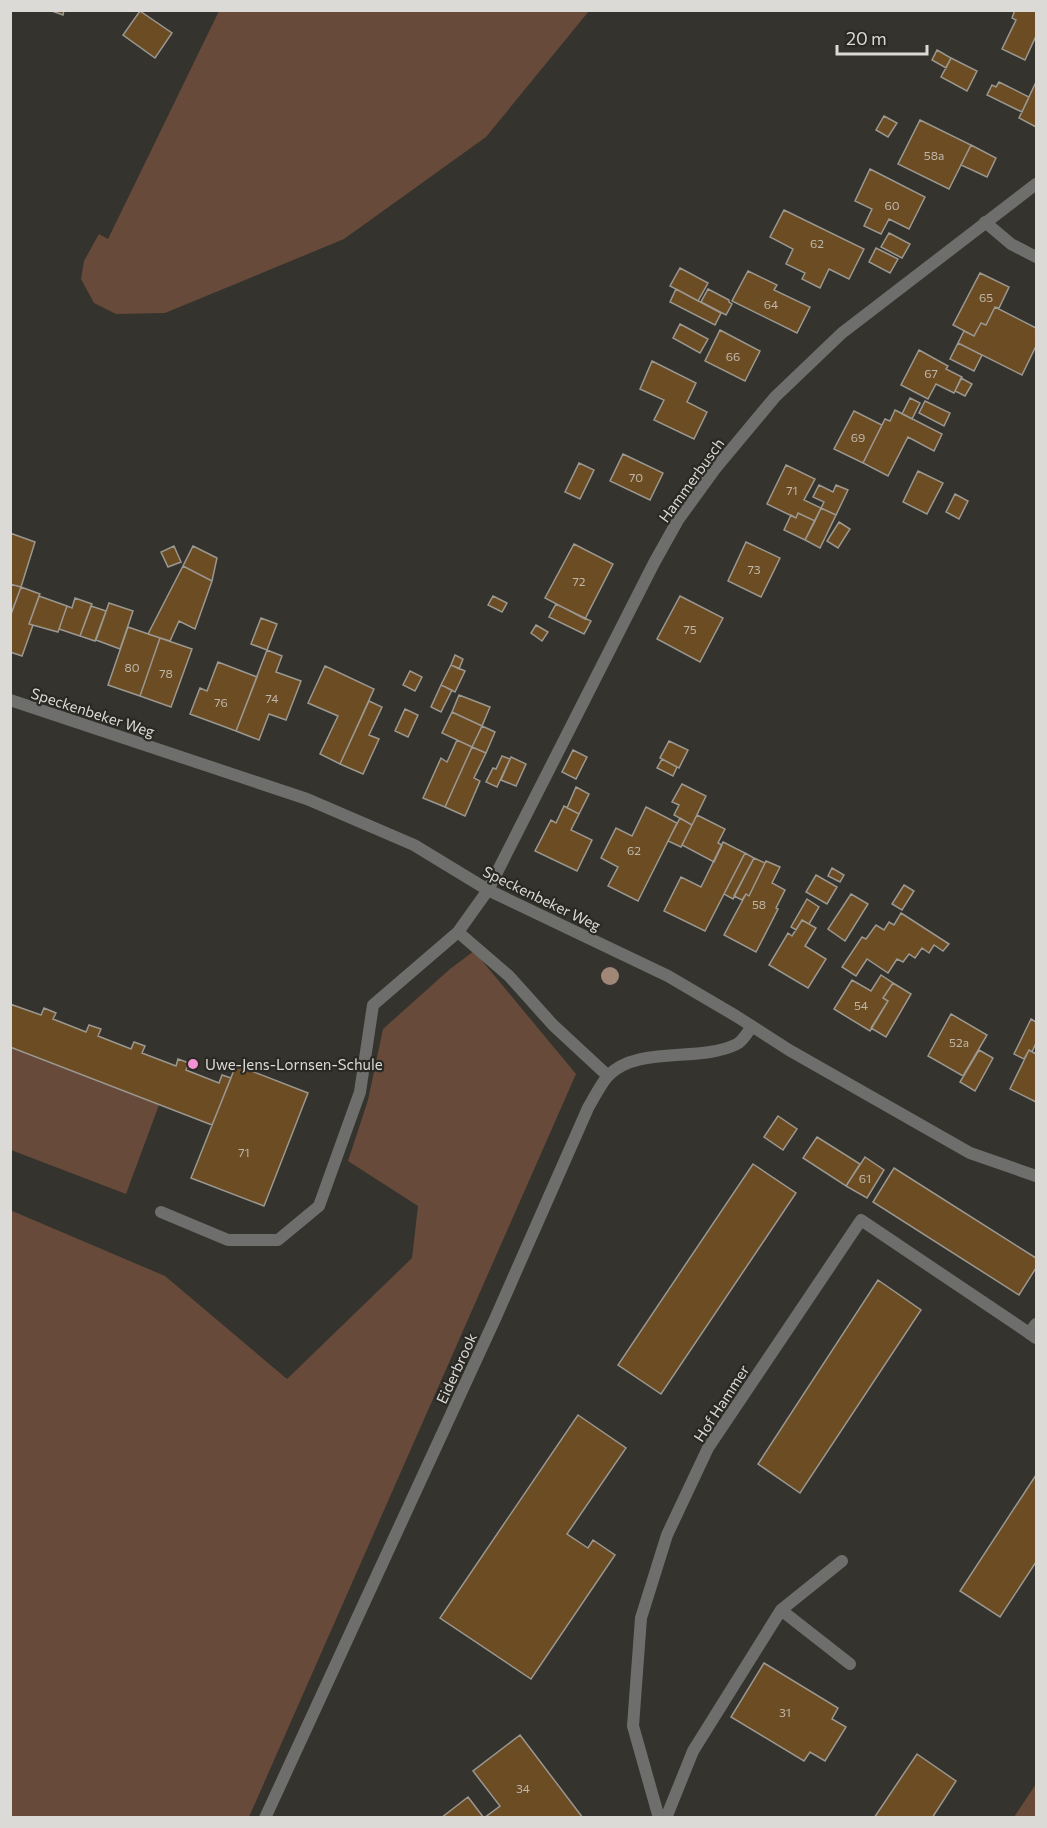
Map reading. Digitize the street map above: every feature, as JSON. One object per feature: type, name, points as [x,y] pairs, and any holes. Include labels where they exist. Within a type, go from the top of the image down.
[{"type":"street","name":"Hammerbusch","points":[[161,1212],[228,1240],[278,1240],[319,1206],[360,1092],[373,1005],[459,932],[488,890],[678,520],[715,469],[775,397],[842,333],[1036,184]]},
{"type":"street","points":[[985,222],[1011,244],[1036,257]]},
{"type":"street","name":"Speckenbeker Weg","points":[[10,700],[307,799],[414,845],[488,890],[668,976],[789,1050],[970,1153],[1036,1176]]},
{"type":"street","points":[[459,932],[509,976],[553,1025],[608,1076]]},
{"type":"street","name":"Eiderbrook","points":[[265,1818],[495,1318],[588,1108],[608,1076],[624,1065],[643,1059],[717,1051],[740,1043],[752,1026]]},
{"type":"street","name":"Hof Hammer","points":[[659,1818],[633,1726],[641,1618],[667,1535],[708,1448],[861,1220],[1034,1332]]},
{"type":"street","points":[[666,1818],[693,1751],[782,1610],[842,1561]]},
{"type":"street","points":[[782,1610],[850,1664]]},
{"type":"shaded area","points":[[219,10],[589,11],[486,137],[344,239],[165,313],[116,314],[94,303],[81,279],[84,261],[99,234],[108,239]]},
{"type":"shaded area","points":[[474,951],[576,1074],[249,1817],[11,1817],[10,1210],[165,1276],[287,1379],[412,1258],[418,1206],[348,1161],[368,1100],[383,1029],[450,969]]},
{"type":"shaded area","points":[[10,1047],[159,1105],[126,1194],[11,1150]]},
{"type":"shaded area","points":[[1036,1784],[1036,1817],[1014,1817]]},
{"type":"building","points":[[49,10],[64,10],[63,15]]},
{"type":"building","points":[[1015,10],[1036,10],[1036,36],[1025,60],[1002,49],[1016,20],[1012,18]]},
{"type":"building","points":[[140,11],[172,33],[155,58],[123,35]]},
{"type":"building","points":[[937,50],[951,58],[946,68],[932,60]]},
{"type":"building","points":[[951,58],[977,71],[967,91],[941,77]]},
{"type":"building","points":[[999,82],[1029,97],[1022,112],[987,95],[992,85],[996,87]]},
{"type":"building","points":[[1036,82],[1036,127],[1019,118]]},
{"type":"building","points":[[884,116],[897,123],[888,137],[876,130]]},
{"type":"building","points":[[920,120],[971,145],[949,189],[898,164]]},
{"type":"building","points":[[971,145],[996,158],[987,177],[961,165]]},
{"type":"building","points":[[870,169],[925,197],[909,229],[889,219],[881,234],[864,226],[872,209],[855,201]]},
{"type":"building","points":[[784,210],[864,249],[849,279],[829,269],[820,288],[802,279],[805,273],[786,264],[793,249],[770,237]]},
{"type":"building","points":[[889,233],[910,244],[902,258],[881,247]]},
{"type":"building","points":[[876,248],[898,259],[890,273],[869,262]]},
{"type":"building","points":[[680,268],[708,283],[698,301],[670,286]]},
{"type":"building","points":[[748,271],[777,285],[774,290],[810,307],[797,333],[732,301]]},
{"type":"building","points":[[980,273],[1009,287],[999,308],[995,307],[986,325],[981,323],[974,336],[953,325]]},
{"type":"building","points":[[676,289],[721,313],[715,325],[670,302]]},
{"type":"building","points":[[708,289],[729,300],[732,304],[726,315],[701,302]]},
{"type":"building","points":[[995,307],[1036,328],[1036,346],[1022,375],[958,343],[964,331],[974,336],[981,323],[986,325]]},
{"type":"building","points":[[680,324],[708,339],[700,353],[673,338]]},
{"type":"building","points":[[720,330],[760,351],[745,381],[705,361]]},
{"type":"building","points":[[958,343],[982,355],[974,371],[950,359]]},
{"type":"building","points":[[919,350],[948,366],[946,369],[962,377],[954,393],[936,384],[928,399],[901,385]]},
{"type":"building","points":[[652,361],[696,383],[687,402],[707,412],[694,439],[654,420],[664,400],[640,389]]},
{"type":"building","points":[[961,378],[972,384],[965,396],[955,391]]},
{"type":"building","points":[[910,398],[920,403],[912,419],[902,414]]},
{"type":"building","points":[[925,401],[950,413],[944,426],[919,413]]},
{"type":"building","points":[[895,410],[942,434],[934,451],[908,437],[888,476],[863,463],[885,419],[890,421]]},
{"type":"building","points":[[854,411],[882,425],[863,463],[834,449]]},
{"type":"building","points":[[623,454],[663,473],[650,500],[610,481]]},
{"type":"building","points":[[579,463],[594,470],[580,499],[565,492]]},
{"type":"building","points":[[786,465],[815,479],[804,500],[821,508],[815,521],[798,513],[796,518],[767,504]]},
{"type":"building","points":[[918,471],[943,483],[927,514],[903,502]]},
{"type":"building","points":[[819,485],[833,492],[836,485],[848,490],[836,515],[821,508],[824,502],[813,497]]},
{"type":"building","points":[[955,494],[968,501],[959,519],[946,512]]},
{"type":"building","points":[[821,508],[836,515],[820,548],[805,540]]},
{"type":"building","points":[[798,513],[815,521],[805,540],[784,530],[791,515],[796,518]]},
{"type":"building","points":[[839,522],[850,529],[838,548],[827,541]]},
{"type":"building","points":[[10,533],[35,542],[21,587],[10,584]]},
{"type":"building","points":[[746,542],[780,558],[761,597],[728,581]]},
{"type":"building","points":[[574,544],[613,564],[585,619],[545,598]]},
{"type":"building","points":[[174,546],[181,562],[168,567],[161,552]]},
{"type":"building","points":[[193,546],[217,558],[212,581],[183,566]]},
{"type":"building","points":[[183,566],[212,581],[195,629],[179,621],[170,641],[148,634]]},
{"type":"building","points":[[10,584],[21,587],[10,617]]},
{"type":"building","points":[[21,587],[40,594],[29,624],[33,625],[22,656],[10,652],[10,617]]},
{"type":"building","points":[[39,596],[67,606],[58,632],[29,624]]},
{"type":"building","points":[[493,596],[507,603],[502,612],[488,605]]},
{"type":"building","points":[[680,596],[723,618],[700,662],[657,639]]},
{"type":"building","points":[[75,598],[92,604],[80,636],[59,629],[67,606],[72,608]]},
{"type":"building","points":[[109,603],[133,611],[120,649],[96,640]]},
{"type":"building","points":[[556,604],[591,621],[584,634],[549,617]]},
{"type":"building","points":[[91,606],[106,611],[95,641],[80,636]]},
{"type":"building","points":[[261,618],[277,624],[267,650],[251,644]]},
{"type":"building","points":[[536,625],[548,632],[542,641],[531,633]]},
{"type":"building","points":[[128,627],[160,638],[140,696],[108,685]]},
{"type":"building","points":[[160,638],[192,649],[171,707],[140,696]]},
{"type":"building","points":[[267,650],[282,656],[276,672],[301,681],[286,720],[269,714],[259,740],[236,731]]},
{"type":"building","points":[[455,655],[463,659],[459,669],[451,665]]},
{"type":"building","points":[[218,662],[257,677],[236,731],[190,714],[200,688],[207,691]]},
{"type":"building","points":[[451,665],[465,671],[455,692],[441,685]]},
{"type":"building","points":[[325,666],[374,689],[340,764],[320,754],[338,716],[308,703]]},
{"type":"building","points":[[410,671],[422,677],[415,691],[403,685]]},
{"type":"building","points":[[441,685],[452,690],[441,712],[431,707]]},
{"type":"building","points":[[459,695],[490,707],[482,726],[452,712]]},
{"type":"building","points":[[369,701],[382,707],[369,735],[379,739],[363,774],[340,764]]},
{"type":"building","points":[[405,709],[418,715],[408,737],[395,731]]},
{"type":"building","points":[[452,712],[482,726],[472,747],[442,733]]},
{"type":"building","points":[[482,726],[495,732],[486,753],[472,747]]},
{"type":"building","points":[[457,740],[472,747],[445,807],[423,798],[441,758],[447,762]]},
{"type":"building","points":[[669,741],[688,750],[679,768],[660,758]]},
{"type":"building","points":[[472,747],[486,753],[474,778],[480,781],[465,816],[445,807]]},
{"type":"building","points":[[573,750],[587,757],[576,779],[562,772]]},
{"type":"building","points":[[502,756],[510,759],[497,787],[486,782]]},
{"type":"building","points":[[511,757],[526,764],[516,786],[501,780]]},
{"type":"building","points":[[662,759],[677,767],[673,776],[657,768]]},
{"type":"building","points":[[682,784],[706,796],[692,825],[674,815],[679,805],[672,802]]},
{"type":"building","points":[[576,787],[589,794],[579,814],[567,808]]},
{"type":"building","points":[[564,806],[579,814],[571,830],[592,840],[577,871],[535,851],[551,820],[556,823]]},
{"type":"building","points":[[646,807],[677,823],[638,901],[608,886],[618,867],[601,858],[616,828],[632,836]]},
{"type":"building","points":[[697,815],[725,829],[718,843],[722,845],[714,862],[682,845]]},
{"type":"building","points":[[680,818],[692,825],[681,847],[668,841]]},
{"type":"building","points":[[723,842],[745,853],[705,931],[664,911],[681,877],[701,887]]},
{"type":"building","points":[[745,853],[754,858],[733,899],[724,894]]},
{"type":"building","points":[[754,858],[765,863],[749,896],[746,894],[742,900],[734,896]]},
{"type":"building","points":[[766,861],[780,867],[772,883],[785,890],[756,952],[724,935],[746,894],[749,896]]},
{"type":"building","points":[[832,868],[844,875],[840,882],[828,876]]},
{"type":"building","points":[[816,875],[837,887],[827,904],[806,892]]},
{"type":"building","points":[[904,885],[914,891],[902,910],[892,904]]},
{"type":"building","points":[[851,894],[868,904],[845,941],[828,929]]},
{"type":"building","points":[[807,899],[819,907],[809,924],[802,920],[796,930],[791,927]]},
{"type":"building","points":[[901,913],[949,944],[943,951],[934,945],[929,953],[922,948],[915,958],[909,954],[903,962],[897,959],[888,973],[867,959],[856,976],[842,967],[862,937],[866,939],[876,925],[884,930],[889,922],[894,925]]},
{"type":"building","points":[[802,920],[816,928],[805,946],[826,959],[808,988],[769,965],[788,933],[792,936]]},
{"type":"building","points":[[881,975],[893,983],[883,998],[888,1001],[870,1031],[834,1009],[852,980],[871,991]]},
{"type":"building","points":[[893,983],[911,994],[886,1037],[871,1028],[888,1001],[883,998]]},
{"type":"building","points":[[10,1004],[41,1015],[44,1008],[56,1013],[53,1019],[86,1032],[89,1025],[101,1029],[98,1036],[131,1049],[134,1042],[145,1046],[142,1053],[176,1066],[178,1059],[189,1063],[186,1070],[219,1083],[222,1075],[231,1078],[212,1125],[10,1047]]},
{"type":"building","points":[[951,1014],[987,1035],[963,1076],[928,1056]]},
{"type":"building","points":[[1031,1019],[1036,1022],[1036,1043],[1032,1052],[1029,1050],[1024,1059],[1014,1054]]},
{"type":"building","points":[[979,1050],[993,1058],[975,1091],[960,1082]]},
{"type":"building","points":[[1029,1050],[1036,1054],[1036,1102],[1010,1089]]},
{"type":"building","points":[[236,1065],[308,1093],[264,1206],[191,1178]]},
{"type":"building","points":[[778,1116],[797,1129],[783,1150],[764,1137]]},
{"type":"building","points":[[817,1137],[860,1164],[846,1186],[803,1158]]},
{"type":"building","points":[[865,1157],[884,1170],[867,1198],[846,1186]]},
{"type":"building","points":[[753,1164],[796,1193],[661,1394],[618,1365]]},
{"type":"building","points":[[894,1168],[1036,1258],[1036,1268],[1019,1295],[873,1202]]},
{"type":"building","points":[[878,1280],[921,1310],[800,1493],[758,1464]]},
{"type":"building","points":[[578,1415],[626,1448],[567,1534],[588,1548],[593,1540],[615,1555],[531,1679],[440,1618]]},
{"type":"building","points":[[1036,1475],[1036,1562],[1000,1617],[960,1591]]},
{"type":"building","points":[[764,1663],[838,1708],[832,1719],[846,1727],[825,1761],[810,1752],[804,1761],[731,1717]]},
{"type":"building","points":[[520,1735],[583,1818],[484,1818],[500,1806],[473,1771]]},
{"type":"building","points":[[917,1754],[956,1781],[932,1818],[874,1818]]},
{"type":"building","points":[[468,1797],[484,1818],[441,1818]]},
{"type":"place","name":"Uwe-Jens-Lornsen-Schule","points":[[193,1064]]}]
